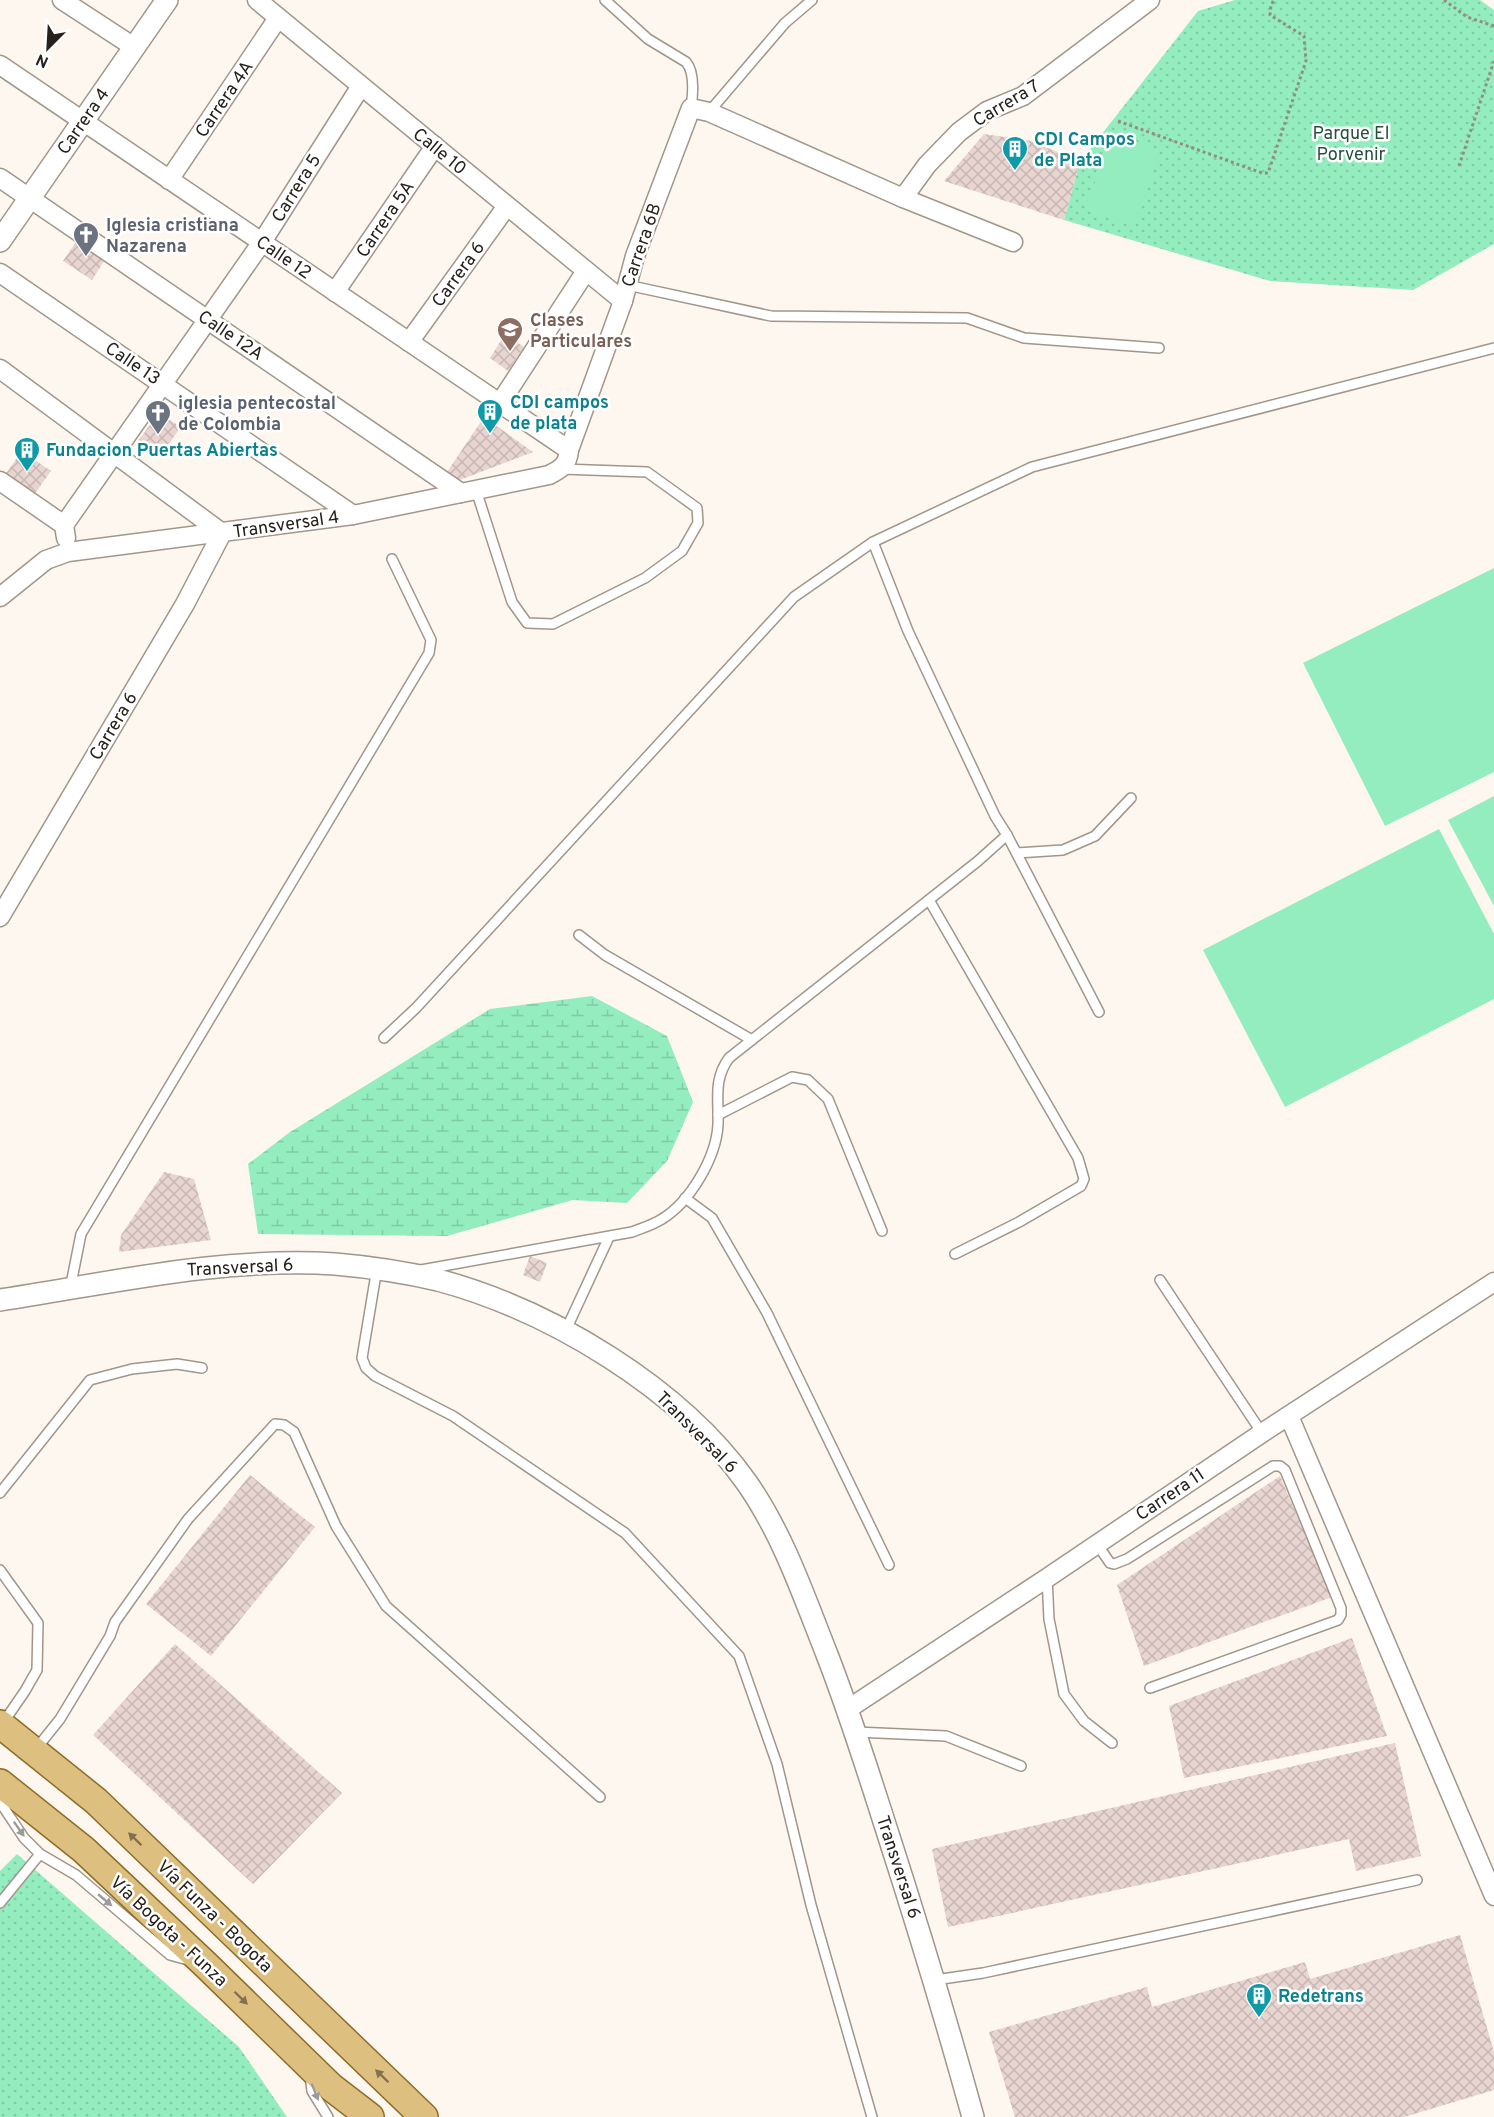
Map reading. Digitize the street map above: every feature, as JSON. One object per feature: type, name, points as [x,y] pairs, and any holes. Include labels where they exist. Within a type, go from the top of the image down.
[{"type":"main road","name":"Vía Funza - Bogota","points":[[0,1725],[96,1801],[424,2117]]},
{"type":"main road","name":"Vía Bogota - Funza","points":[[0,1783],[84,1850],[207,1966],[331,2086],[350,2116]]},
{"type":"street","points":[[62,0],[134,47]]},
{"type":"street","name":"Carrera 4","points":[[0,241],[167,0]]},
{"type":"street","name":"Calle 10","points":[[257,0],[586,271],[625,293]]},
{"type":"street","name":"Carrera 7","points":[[903,198],[927,165],[959,132],[987,111],[1023,96],[1150,0]]},
{"type":"street","name":"Carrera 4A","points":[[170,180],[278,18]]},
{"type":"street","name":"Calle 12","points":[[0,65],[569,450]]},
{"type":"street","name":"Carrera 5","points":[[64,525],[262,242],[361,86]]},
{"type":"street","points":[[700,110],[903,198],[1013,242]]},
{"type":"street","name":"Carrera 6B","points":[[569,450],[625,293],[635,256],[700,110]]},
{"type":"street","name":"Carrera 5A","points":[[335,292],[435,146]]},
{"type":"street","name":"Calle 12A","points":[[0,178],[208,320],[469,491]]},
{"type":"street","name":"Carrera 6","points":[[409,342],[507,206]]},
{"type":"street","points":[[500,403],[586,271]]},
{"type":"street","name":"Calle 13","points":[[0,273],[353,515]]},
{"type":"street","points":[[0,369],[222,533]]},
{"type":"street","points":[[561,469],[568,459],[569,450]]},
{"type":"street","name":"Transversal 4","points":[[1,595],[46,560],[68,552],[353,515],[549,475],[561,469]]},
{"type":"street","points":[[0,481],[64,525],[68,552]]},
{"type":"street","name":"Carrera 6","points":[[0,917],[185,604],[222,533]]},
{"type":"street","name":"Transversal 6","points":[[0,1300],[229,1264],[295,1263],[377,1268],[468,1289],[530,1314],[565,1332],[633,1374],[673,1404],[715,1445],[744,1479],[761,1504],[786,1550],[856,1732],[935,1980],[973,2117]]},
{"type":"street","name":"Carrera 11","points":[[848,1708],[1494,1282]]},
{"type":"street","points":[[1289,1416],[1494,1896]]},
{"type":"lane","points":[[605,0],[648,39],[690,66],[693,96],[700,110],[785,22],[812,0]]},
{"type":"lane","points":[[625,293],[771,316],[967,318],[1024,338],[1159,348]]},
{"type":"lane","points":[[384,1038],[416,1008],[794,597],[873,542],[1032,467],[1494,348]]},
{"type":"lane","points":[[469,491],[512,602],[527,623],[553,624],[645,578],[682,551],[698,523],[697,508],[647,472],[561,469]]},
{"type":"lane","points":[[873,542],[908,631],[995,816],[1017,853],[1099,1012]]},
{"type":"lane","points":[[70,1289],[81,1234],[429,653],[431,640],[392,559]]},
{"type":"lane","points":[[1017,853],[1063,850],[1095,836],[1131,798]]},
{"type":"lane","points":[[406,1273],[609,1237],[632,1232],[663,1219],[685,1198],[707,1166],[714,1146],[718,1115],[717,1084],[721,1069],[729,1058],[1007,836]]},
{"type":"lane","points":[[929,900],[1078,1158],[1084,1179],[1081,1186],[1019,1222],[955,1254]]},
{"type":"lane","points":[[579,935],[605,955],[752,1040]]},
{"type":"lane","points":[[718,1115],[792,1077],[808,1080],[828,1099],[882,1231]]},
{"type":"lane","points":[[685,1198],[712,1218],[767,1313],[889,1565]]},
{"type":"lane","points":[[565,1332],[609,1237]]},
{"type":"lane","points":[[377,1268],[362,1358],[366,1368],[375,1376],[453,1416],[625,1533],[739,1656],[777,1764],[811,1905],[872,2117]]},
{"type":"lane","points":[[1160,1280],[1262,1433]]},
{"type":"lane","points":[[0,1493],[90,1380],[132,1369],[177,1364],[202,1368]]},
{"type":"lane","points":[[34,1751],[60,1719],[110,1636],[115,1622],[188,1519],[275,1424],[284,1425],[294,1432],[336,1526],[386,1606],[600,1797]]},
{"type":"lane","points":[[1097,1544],[1110,1563],[1114,1564],[1127,1559],[1273,1466],[1280,1466],[1285,1470],[1341,1608],[1338,1620],[1150,1688]]},
{"type":"lane","points":[[0,1570],[38,1623],[37,1670],[0,1725]]},
{"type":"lane","points":[[1047,1578],[1049,1619],[1064,1694],[1084,1721],[1112,1743]]},
{"type":"lane","points":[[856,1732],[946,1736],[1021,1766]]},
{"type":"lane","points":[[0,1802],[24,1838],[40,1854],[76,1875],[170,1955],[207,1966]]},
{"type":"lane","points":[[0,1903],[40,1854]]},
{"type":"lane","points":[[935,1980],[982,1973],[1417,1880]]},
{"type":"lane","points":[[308,2064],[312,2091],[350,2116]]},
{"type":"path","points":[[1118,122],[1262,173],[1268,173],[1306,61],[1304,36],[1270,15],[1274,0]]},
{"type":"path","points":[[1444,0],[1467,17],[1494,26]]},
{"type":"path","points":[[1458,166],[1494,61]]},
{"type":"green space","name":"Parque El Porvenir","points":[[1235,0],[1480,0],[1494,10],[1494,244],[1413,290],[1270,281],[1064,220],[1080,162],[1198,11]]},
{"type":"green space","points":[[1113,134],[1159,152],[1134,226],[1085,209]]},
{"type":"green space","points":[[1494,568],[1494,772],[1385,826],[1303,663]]},
{"type":"green space","points":[[1494,796],[1494,906],[1448,820]]},
{"type":"green space","points":[[1439,829],[1494,934],[1494,999],[1285,1107],[1203,950]]},
{"type":"green space","points":[[592,996],[667,1036],[693,1102],[667,1161],[627,1203],[573,1200],[447,1236],[258,1234],[248,1164],[290,1132],[490,1009]]},
{"type":"green space","points":[[17,1854],[239,2047],[287,2117],[0,2117],[0,1871]]},
{"type":"building","name":"CDI Campos de Plata","points":[[984,134],[1032,141],[1080,162],[1064,220],[944,181]]},
{"type":"building","name":"Iglesia cristiana Nazarena","points":[[80,236],[108,255],[92,280],[63,261]]},
{"type":"building","name":"Clases Particulares","points":[[505,334],[524,347],[508,371],[490,358]]},
{"type":"building","name":"iglesia pentecostal de Colombia","points":[[159,413],[181,427],[157,459],[135,445]]},
{"type":"building","name":"CDI campos de plata","points":[[484,417],[533,452],[460,480],[447,472]]},
{"type":"building","name":"Fundacion Puertas Abiertas","points":[[22,451],[51,471],[33,496],[4,476]]},
{"type":"building","points":[[164,1172],[194,1179],[211,1240],[119,1252],[121,1235]]},
{"type":"building","points":[[530,1256],[547,1263],[540,1282],[523,1275]]},
{"type":"building","points":[[250,1475],[315,1527],[211,1656],[146,1604]]},
{"type":"building","points":[[1280,1476],[1332,1597],[1144,1666],[1117,1585]]},
{"type":"building","points":[[1352,1638],[1387,1736],[1184,1778],[1169,1706]]},
{"type":"building","points":[[175,1644],[342,1793],[253,1884],[93,1735]]},
{"type":"building","points":[[1395,1743],[1421,1856],[1356,1871],[1349,1839],[948,1927],[932,1849]]},
{"type":"building","name":"Redetrans","points":[[1460,1935],[1494,2052],[1494,2090],[1404,2117],[1015,2117],[989,2032],[1147,1987],[1152,2007],[1305,1962],[1310,1979]]},
{"type":"place","name":"CDI Campos de Plata","points":[[1015,172]]},
{"type":"place","name":"Iglesia cristiana Nazarena","points":[[86,258]]},
{"type":"place","name":"Clases Particulares","points":[[510,353]]},
{"type":"place","name":"CDI campos de plata","points":[[490,435]]},
{"type":"place","name":"iglesia pentecostal de Colombia","points":[[158,436]]},
{"type":"place","name":"Fundacion Puertas Abiertas","points":[[27,473]]},
{"type":"place","name":"Redetrans","points":[[1259,2019]]}]
